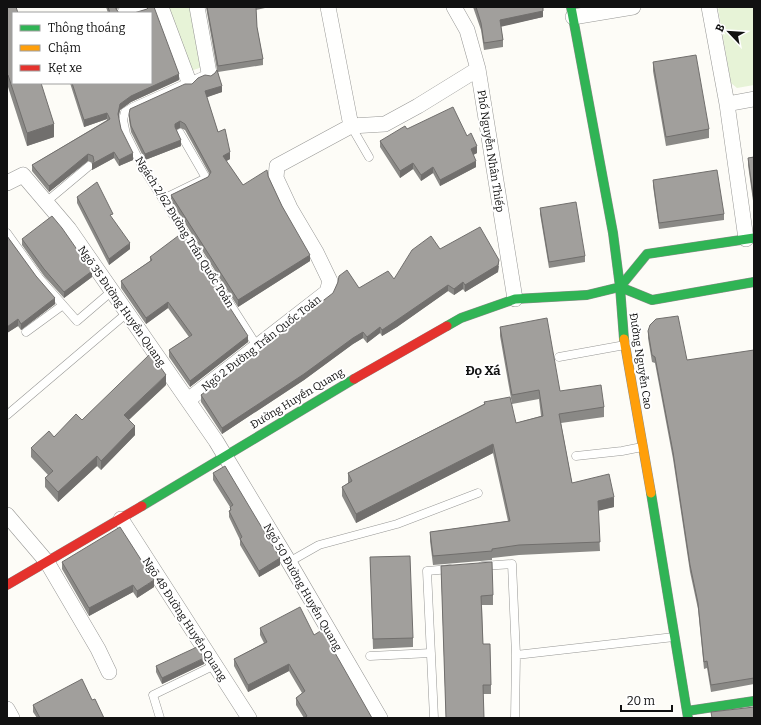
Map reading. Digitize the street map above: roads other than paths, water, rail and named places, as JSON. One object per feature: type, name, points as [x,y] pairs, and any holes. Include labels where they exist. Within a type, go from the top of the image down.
[{"type":"street","points":[[128,12],[144,7]]},
{"type":"street","points":[[161,7],[189,82]]},
{"type":"street","points":[[197,7],[209,73]]},
{"type":"street","points":[[328,7],[351,126],[385,124],[418,106],[478,69]]},
{"type":"street","name":"Phố Nguyễn Nhân Thiếp","points":[[454,7],[467,30],[478,69],[515,299]]},
{"type":"street","points":[[572,12],[633,7]]},
{"type":"street","points":[[709,7],[750,238],[647,254],[620,287],[652,300],[754,282]]},
{"type":"street","name":"Đường Nguyễn Cao","points":[[572,12],[613,233],[620,287],[625,345],[688,715]]},
{"type":"street","points":[[727,104],[754,99]]},
{"type":"street","name":"Ngõ 2 Đường Trần Quốc Toản","points":[[188,400],[327,292],[330,281],[316,252],[290,208],[276,178],[277,166],[351,126]]},
{"type":"street","name":"Ngõ 35 Đường Huyền Quang","points":[[7,183],[23,175],[69,229],[188,400],[225,456]]},
{"type":"street","name":"Đường Huyền Quang","points":[[7,585],[121,519],[385,360],[461,318],[515,299],[587,295],[620,287]]},
{"type":"street","name":"Ngõ 50 Đường Huyền Quang","points":[[225,456],[380,718]]},
{"type":"street","points":[[7,515],[47,562],[94,642],[109,672]]},
{"type":"street","name":"Ngõ 48 Đường Huyền Quang","points":[[121,519],[249,718]]},
{"type":"street","points":[[688,715],[754,701]]},
{"type":"street","points":[[7,709],[12,718]]},
{"type":"lane","name":"Ngách 2/62 Đường Trần Quốc Toản","points":[[209,73],[133,107],[125,112],[123,120],[126,134],[143,168],[257,346]]},
{"type":"lane","points":[[351,126],[369,157]]},
{"type":"lane","points":[[163,199],[206,178],[180,133]]},
{"type":"lane","points":[[46,202],[89,166]]},
{"type":"lane","points":[[7,232],[40,279],[77,320],[112,291]]},
{"type":"lane","points":[[26,332],[63,305]]},
{"type":"lane","points":[[7,415],[127,313]]},
{"type":"lane","points":[[558,357],[625,345]]},
{"type":"lane","points":[[576,456],[622,451],[643,446]]},
{"type":"lane","points":[[289,562],[319,545],[397,524],[478,493]]},
{"type":"lane","points":[[474,567],[512,564],[516,655],[514,718]]},
{"type":"lane","points":[[434,718],[427,571],[458,568]]},
{"type":"lane","points":[[516,655],[675,637]]},
{"type":"lane","points":[[370,656],[431,653]]},
{"type":"lane","points":[[160,718],[152,695],[215,665]]},
{"type":"district","name":"Đọ Xá","points":[[483,370]]}]
